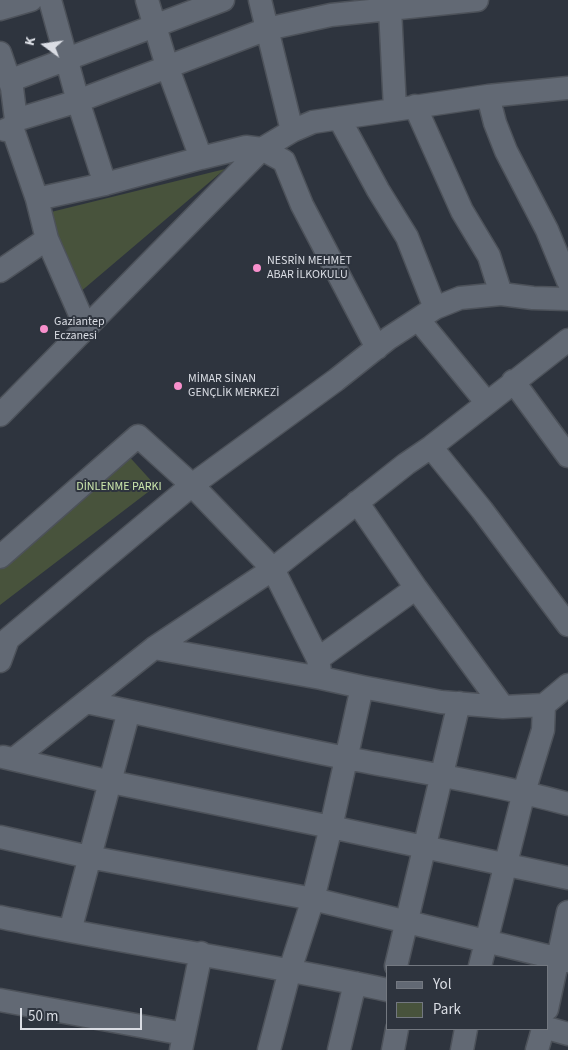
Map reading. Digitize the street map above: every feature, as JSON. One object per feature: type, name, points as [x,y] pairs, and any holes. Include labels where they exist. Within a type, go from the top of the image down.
[{"type":"street","points":[[0,9],[31,0]]},
{"type":"street","points":[[50,0],[78,101],[104,184]]},
{"type":"street","points":[[147,0],[167,66],[201,158]]},
{"type":"street","points":[[9,81],[223,0]]},
{"type":"street","points":[[260,0],[292,131]]},
{"type":"street","points":[[9,127],[267,30],[331,15],[378,7],[477,0]]},
{"type":"street","points":[[378,7],[405,108],[489,256],[501,294]]},
{"type":"street","points":[[0,53],[9,81],[9,127],[36,199],[48,239],[86,328]]},
{"type":"street","points":[[0,415],[262,149],[292,131],[312,122],[488,96],[568,88]]},
{"type":"street","points":[[488,96],[495,123],[506,152],[547,230],[568,281]]},
{"type":"street","points":[[339,118],[378,190],[407,237],[427,314],[487,403]]},
{"type":"street","points":[[36,199],[104,184],[246,147],[262,149],[284,161],[302,205],[377,348]]},
{"type":"street","points":[[0,271],[48,239]]},
{"type":"street","points":[[0,661],[3,632],[192,485],[377,348],[427,314],[460,298],[501,294],[533,298],[568,299]]},
{"type":"street","points":[[7,757],[86,702],[154,648],[273,569],[568,340]]},
{"type":"street","points":[[513,381],[568,456]]},
{"type":"street","points":[[0,557],[138,436],[192,485],[273,569],[320,669]]},
{"type":"street","points":[[431,446],[482,510],[568,625]]},
{"type":"street","points":[[357,502],[416,588],[503,707]]},
{"type":"street","points":[[320,669],[416,588]]},
{"type":"street","points":[[154,648],[320,669],[362,687],[459,704],[503,707],[544,705],[568,685]]},
{"type":"street","points":[[269,1050],[290,970],[313,899],[332,827],[345,758],[362,687]]},
{"type":"street","points":[[86,702],[345,758],[524,792],[568,804]]},
{"type":"street","points":[[396,965],[459,704]]},
{"type":"street","points":[[480,965],[524,792],[543,730],[544,705]]},
{"type":"street","points":[[70,931],[129,711]]},
{"type":"street","points":[[7,757],[111,782],[424,846],[568,878]]},
{"type":"street","points":[[0,837],[89,857],[313,899],[562,959]]},
{"type":"street","points":[[548,1006],[562,959],[568,912]]},
{"type":"street","points":[[0,917],[201,953],[386,990]]},
{"type":"street","points":[[0,1000],[182,1042],[201,953]]},
{"type":"street","points":[[340,1050],[355,983]]},
{"type":"street","points":[[548,1028],[568,1034]]},
{"type":"street","points":[[393,1050],[397,1030]]},
{"type":"street","points":[[462,1050],[466,1030]]},
{"type":"street","points":[[537,1050],[543,1030]]},
{"type":"green space","points":[[225,169],[79,293],[47,213]]},
{"type":"green space","name":"DİNLENME PARKI","points":[[125,452],[156,486],[0,605],[0,562]]},
{"type":"place","name":"NESRİN MEHMET ABAR İLKOKULU","points":[[257,268]]},
{"type":"place","name":"Gaziantep Eczanesi","points":[[44,329]]},
{"type":"place","name":"MİMAR SİNAN GENÇLİK MERKEZİ","points":[[178,386]]}]
